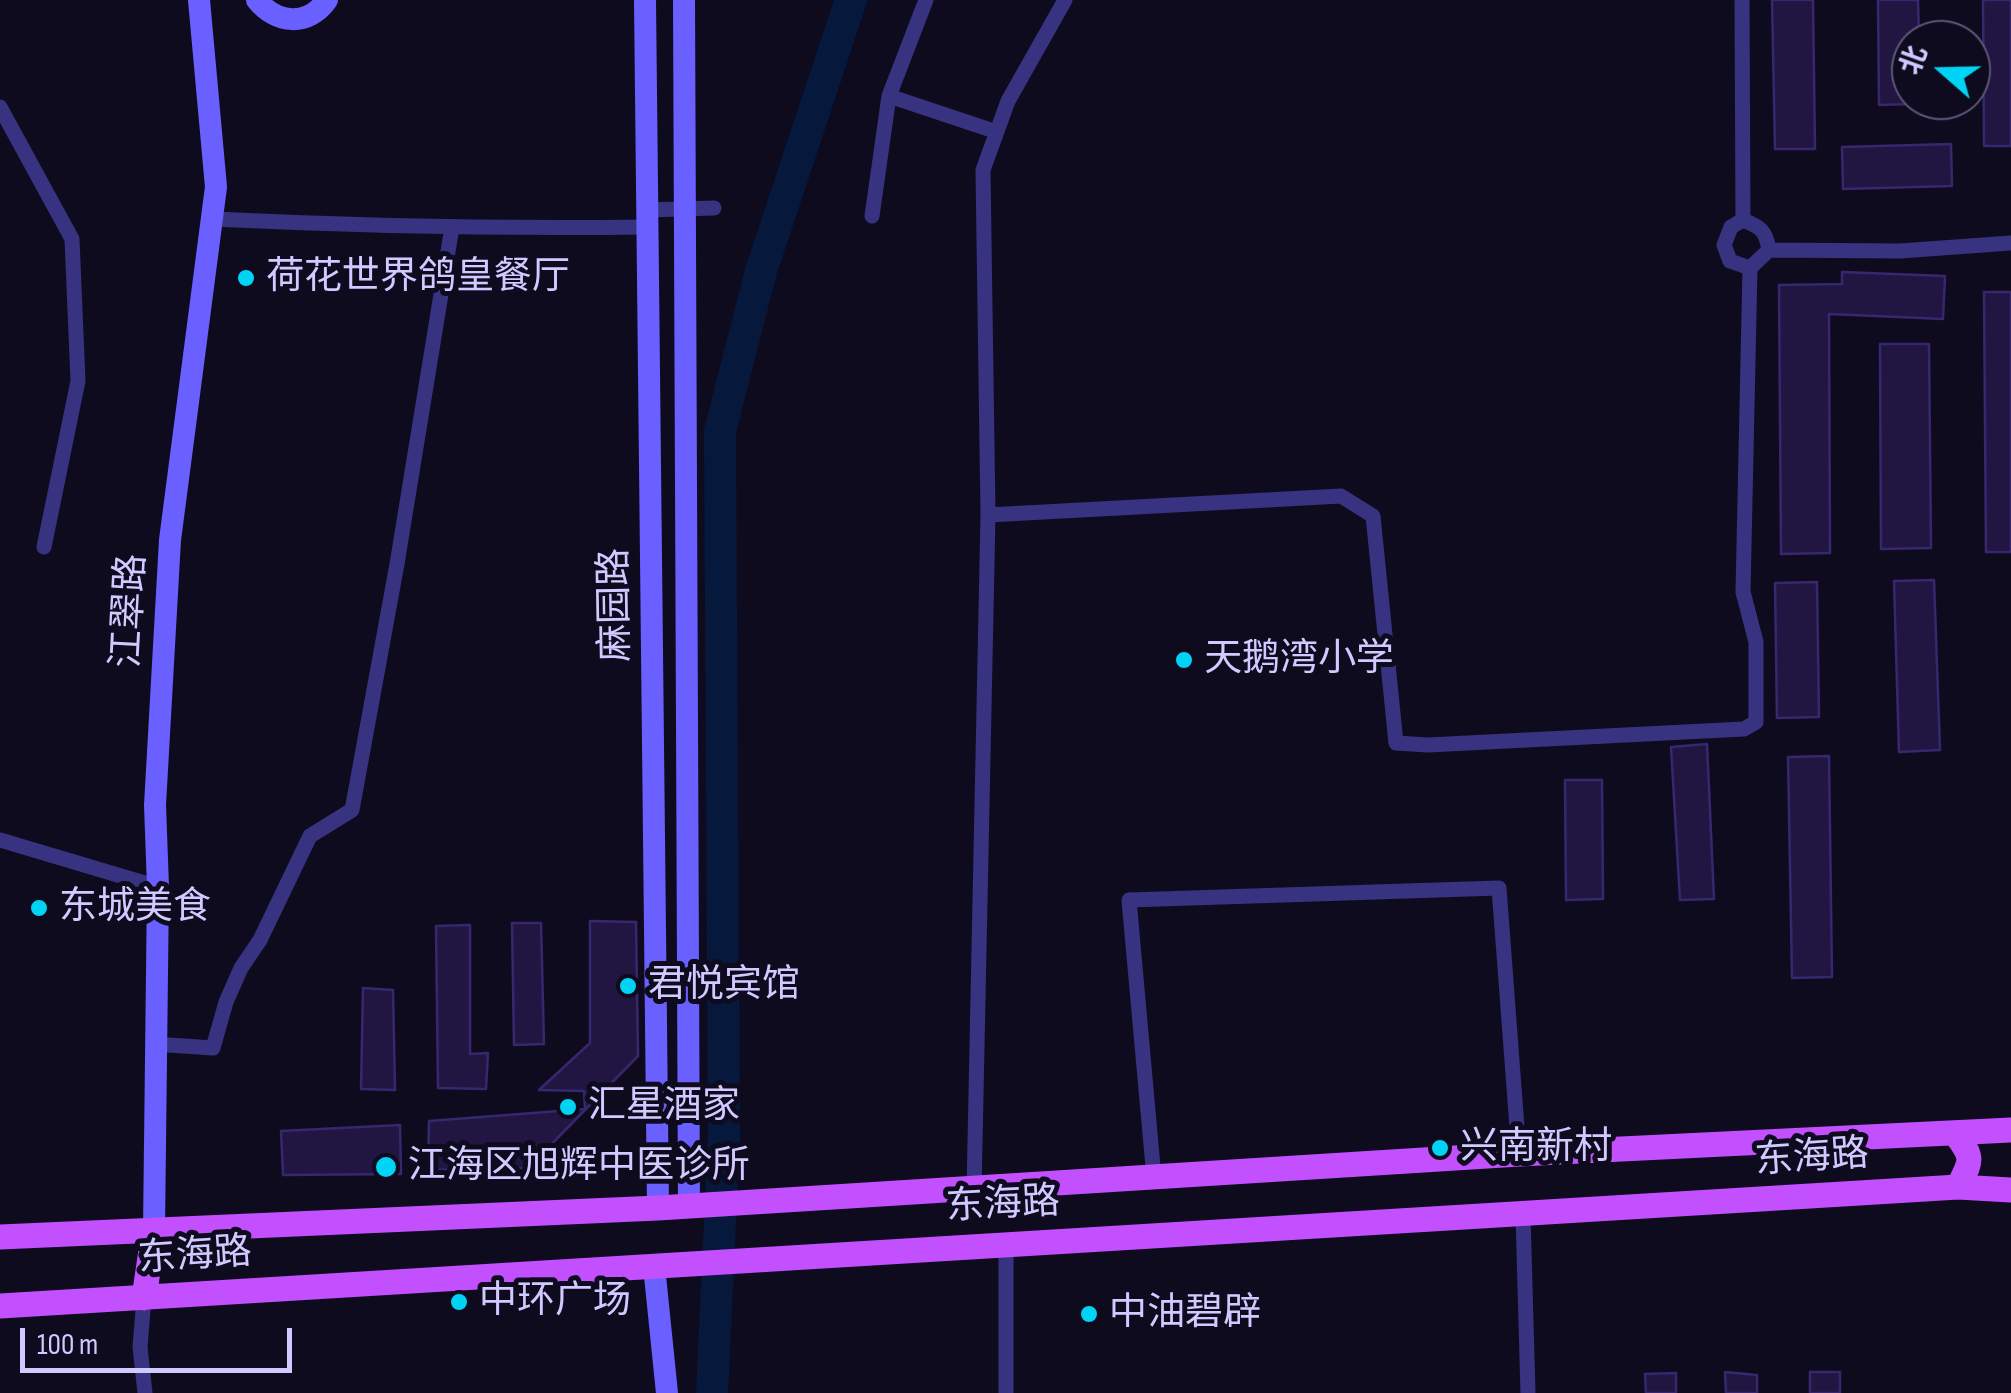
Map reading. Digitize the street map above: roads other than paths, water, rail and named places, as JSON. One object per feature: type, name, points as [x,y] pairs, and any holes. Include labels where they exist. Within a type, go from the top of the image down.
[{"type":"main road","name":"东海路","points":[[0,1237],[658,1208],[1520,1154],[2011,1130]]},
{"type":"main road","points":[[1954,1133],[1970,1154],[1970,1163],[1958,1187]]},
{"type":"main road","name":"东海路","points":[[0,1306],[1958,1187],[2011,1190]]},
{"type":"main road","points":[[144,1298],[154,1230]]},
{"type":"street","name":"江翠路","points":[[154,1230],[158,888],[154,805],[170,540],[216,187],[198,0]]},
{"type":"street","points":[[258,0],[275,16],[288,20],[312,15],[326,0]]},
{"type":"street","name":"麻园路","points":[[645,0],[658,1208]]},
{"type":"street","name":"麻园路","points":[[684,0],[689,1206]]},
{"type":"street","points":[[872,216],[889,96],[926,0]]},
{"type":"street","points":[[974,1190],[988,515],[983,170],[1008,101],[1065,0]]},
{"type":"street","points":[[1742,0],[1743,220]]},
{"type":"street","points":[[889,96],[996,132]]},
{"type":"street","points":[[0,107],[72,239],[78,381],[44,547]]},
{"type":"street","points":[[213,220],[452,227],[647,218],[686,208],[714,208]]},
{"type":"street","points":[[1743,220],[1759,226],[1766,234],[1769,250]]},
{"type":"street","points":[[1743,220],[1731,227],[1724,245],[1730,261],[1750,268]]},
{"type":"street","points":[[154,1044],[213,1048],[233,985],[282,899],[310,836],[352,810],[452,227]]},
{"type":"street","points":[[988,515],[1342,496],[1374,516],[1396,743],[1744,729],[1756,722],[1756,642],[1744,592],[1750,268],[1769,250],[1900,251],[2011,244]]},
{"type":"street","points":[[0,840],[158,888]]},
{"type":"street","points":[[1154,1178],[1129,900],[1499,888],[1520,1154]]},
{"type":"street","points":[[1523,1216],[1528,1393]]},
{"type":"street","points":[[1006,1243],[1006,1393]]},
{"type":"street","points":[[654,1266],[666,1393]]},
{"type":"street","points":[[144,1298],[140,1347],[145,1393]]},
{"type":"waterway","points":[[712,1393],[724,1136],[720,431],[761,271],[851,0]]},
{"type":"place","name":"荷花世界鸽皇餐厅","points":[[246,278]]},
{"type":"place","name":"天鹅湾小学","points":[[1184,660]]},
{"type":"place","name":"东城美食","points":[[39,908]]},
{"type":"place","name":"君悦宾馆","points":[[628,986]]},
{"type":"place","name":"汇星酒家","points":[[568,1107]]},
{"type":"place","name":"兴南新村","points":[[1440,1148]]},
{"type":"place","name":"江海区旭辉中医诊所","points":[[386,1167]]},
{"type":"place","name":"中环广场","points":[[459,1302]]},
{"type":"place","name":"中油碧辟","points":[[1089,1314]]}]
